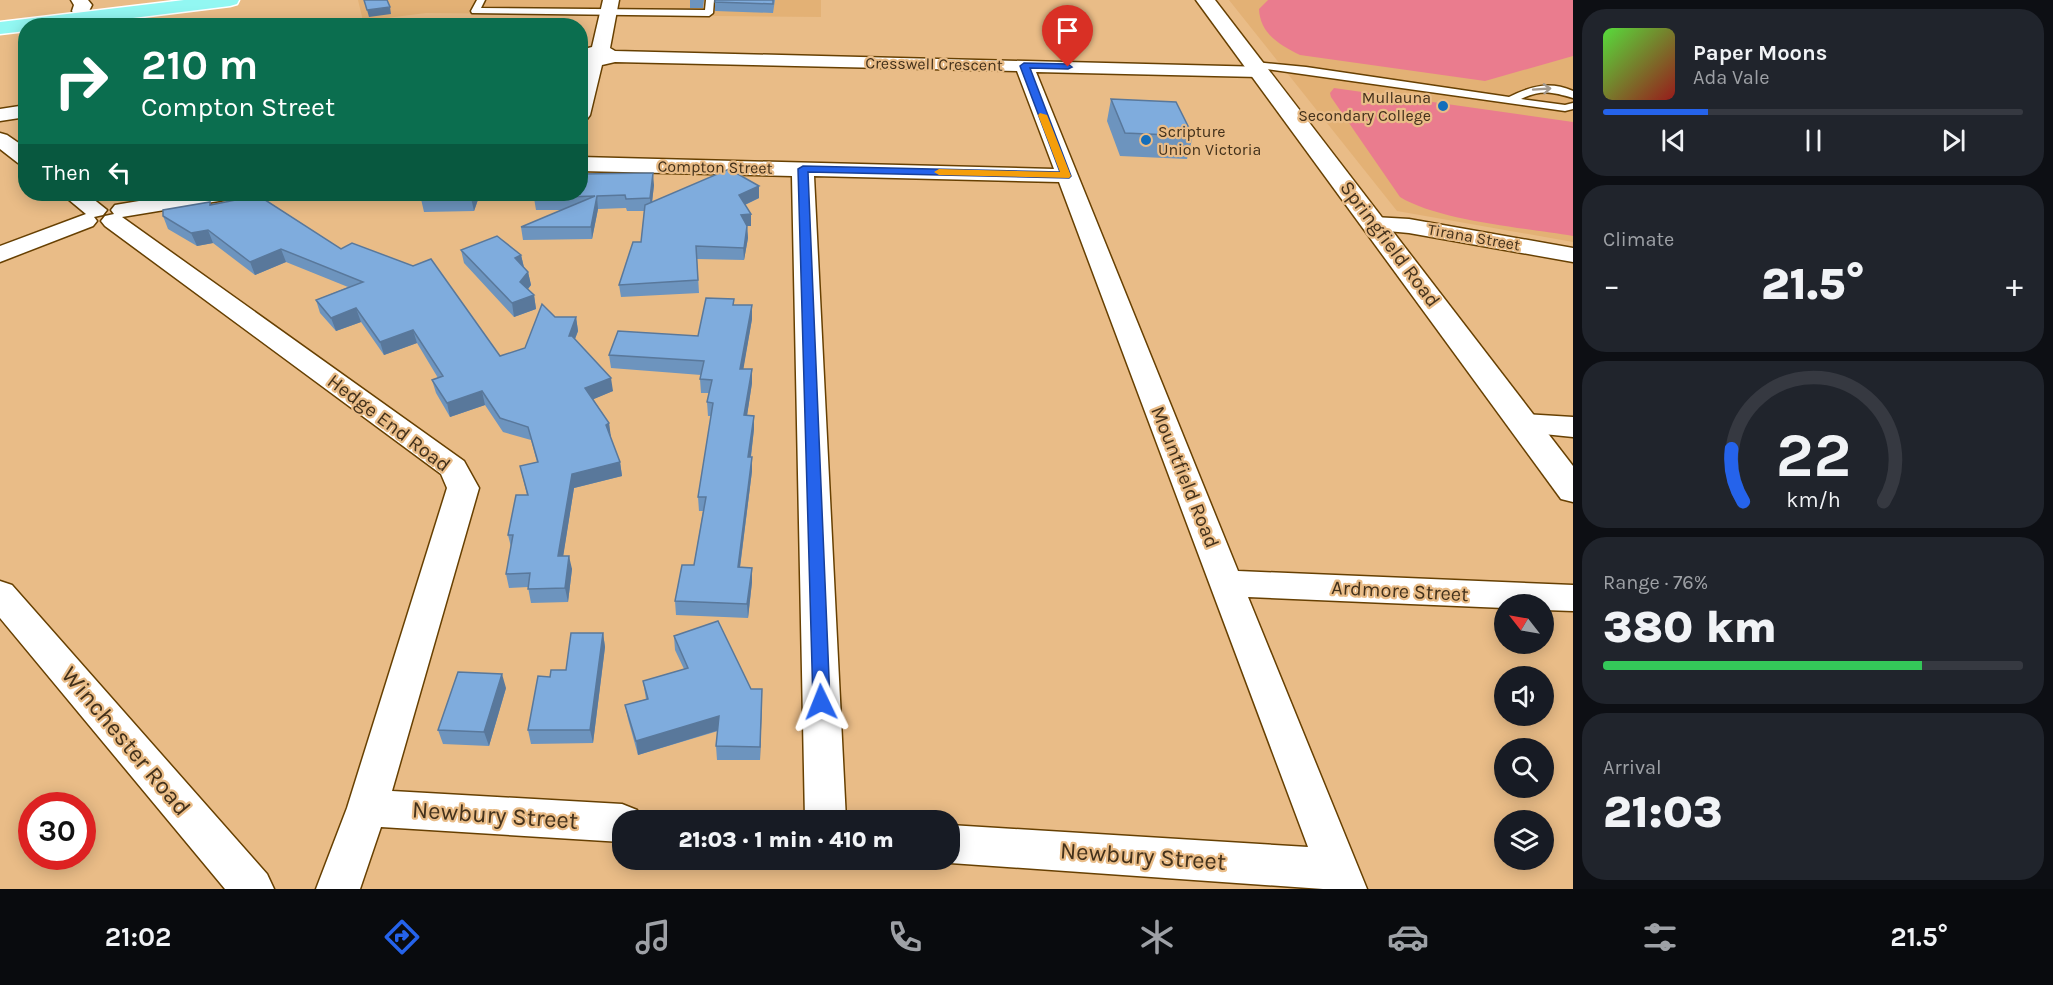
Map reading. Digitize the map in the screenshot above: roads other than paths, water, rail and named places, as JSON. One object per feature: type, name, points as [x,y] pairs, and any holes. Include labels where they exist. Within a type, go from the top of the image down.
[{"type":"main road","points":[[22,18],[169,0]]},
{"type":"main road","points":[[44,18],[79,10],[230,0]]},
{"type":"main road","name":"Springfield Road","points":[[1205,0],[1573,489]]},
{"type":"main road","points":[[0,21],[18,18]]},
{"type":"main road","points":[[0,28],[18,24]]},
{"type":"street","points":[[588,79],[609,6]]},
{"type":"street","name":"Cresswell Crescent","points":[[593,56],[1024,66],[1257,68]]},
{"type":"street","name":"Mountfield Road","points":[[1024,66],[1341,879]]},
{"type":"street","points":[[0,115],[18,112]]},
{"type":"street","points":[[0,139],[18,152]]},
{"type":"street","name":"Compton Street","points":[[588,164],[1066,176]]},
{"type":"street","points":[[803,169],[825,810]]},
{"type":"street","name":"Hedge End Road","points":[[83,201],[453,468],[463,488],[368,807],[338,889]]},
{"type":"street","points":[[0,255],[104,216],[182,201]]},
{"type":"street","name":"Tirana Street","points":[[1374,224],[1409,226],[1573,255]]},
{"type":"street","points":[[1524,424],[1573,427]]},
{"type":"street","name":"Ardmore Street","points":[[1227,583],[1573,598]]},
{"type":"street","name":"Winchester Road","points":[[0,594],[252,889]]},
{"type":"street","name":"Newbury Street","points":[[368,807],[612,822]]},
{"type":"street","name":"Newbury Street","points":[[960,845],[1341,879]]},
{"type":"lane","points":[[481,0],[475,11],[609,6],[709,13],[710,0]]},
{"type":"lane","points":[[1257,68],[1306,70],[1565,108],[1573,106]]},
{"type":"lane","points":[[1512,99],[1535,88],[1550,88],[1573,95]]},
{"type":"place","name":"Mullauna Secondary College","points":[[1443,106]]},
{"type":"place","name":"Scripture Union Victoria","points":[[1146,140]]}]
